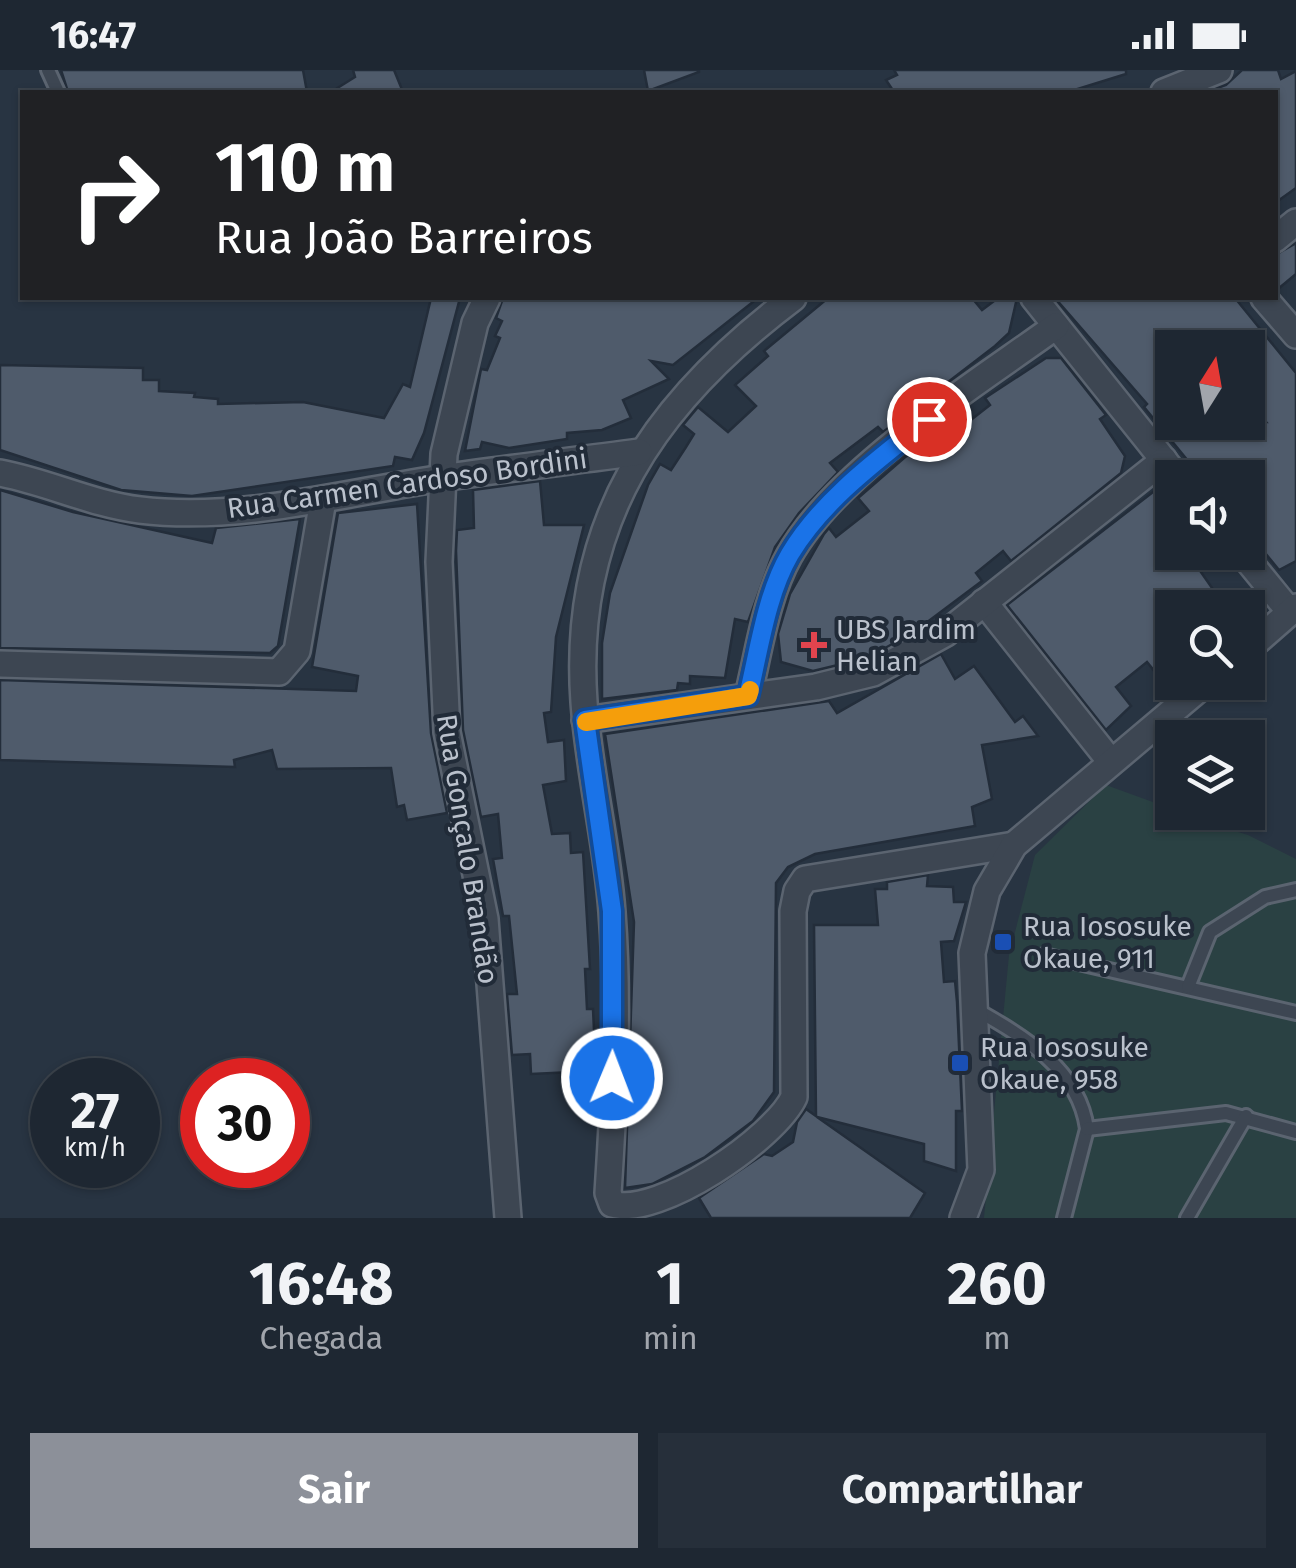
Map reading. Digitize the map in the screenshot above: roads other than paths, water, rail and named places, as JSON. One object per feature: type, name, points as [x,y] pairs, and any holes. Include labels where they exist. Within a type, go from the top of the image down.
[{"type":"street","points":[[1169,90],[1219,70]]},
{"type":"street","name":"Rua Gonçalo Brandão","points":[[486,300],[455,400],[440,479],[447,732],[485,919],[508,1218]]},
{"type":"street","points":[[789,300],[739,338],[688,388],[639,452],[600,547],[586,604],[582,662],[585,720],[612,911],[608,1193],[619,1210],[658,1213],[681,1204],[764,1140],[786,1114],[794,1096],[793,911],[797,891],[805,880],[1014,845]]},
{"type":"street","points":[[1036,300],[1164,460]]},
{"type":"street","points":[[1266,300],[1296,335]]},
{"type":"street","points":[[748,696],[778,580],[804,534],[876,461],[1056,326]]},
{"type":"street","name":"Rua Carmen Cardoso Bordini","points":[[0,473],[82,499],[142,510],[323,500],[440,479],[639,452]]},
{"type":"street","points":[[585,720],[816,688],[873,673],[946,633],[1155,480]]},
{"type":"street","points":[[0,664],[278,672],[297,651],[323,500]]},
{"type":"street","points":[[1257,570],[1293,610],[1265,634]]},
{"type":"street","points":[[984,602],[1111,762]]},
{"type":"street","points":[[962,1218],[981,1170],[972,954],[987,891],[1014,845],[1185,700]]},
{"type":"lane","points":[[1188,987],[1210,932],[1265,897],[1296,890]]},
{"type":"lane","points":[[1044,955],[1296,1013]]},
{"type":"lane","points":[[975,1009],[1044,1052],[1078,1098],[1087,1129],[1064,1218]]},
{"type":"lane","points":[[1087,1129],[1199,1115],[1246,1116],[1296,1132]]},
{"type":"lane","points":[[1187,1218],[1246,1116]]},
{"type":"place","name":"UBS Jardim Helian","points":[[814,645]]},
{"type":"place","name":"Rua Iososuke Okaue, 911","points":[[1003,942]]},
{"type":"place","name":"Rua Iososuke Okaue, 958","points":[[960,1063]]}]
